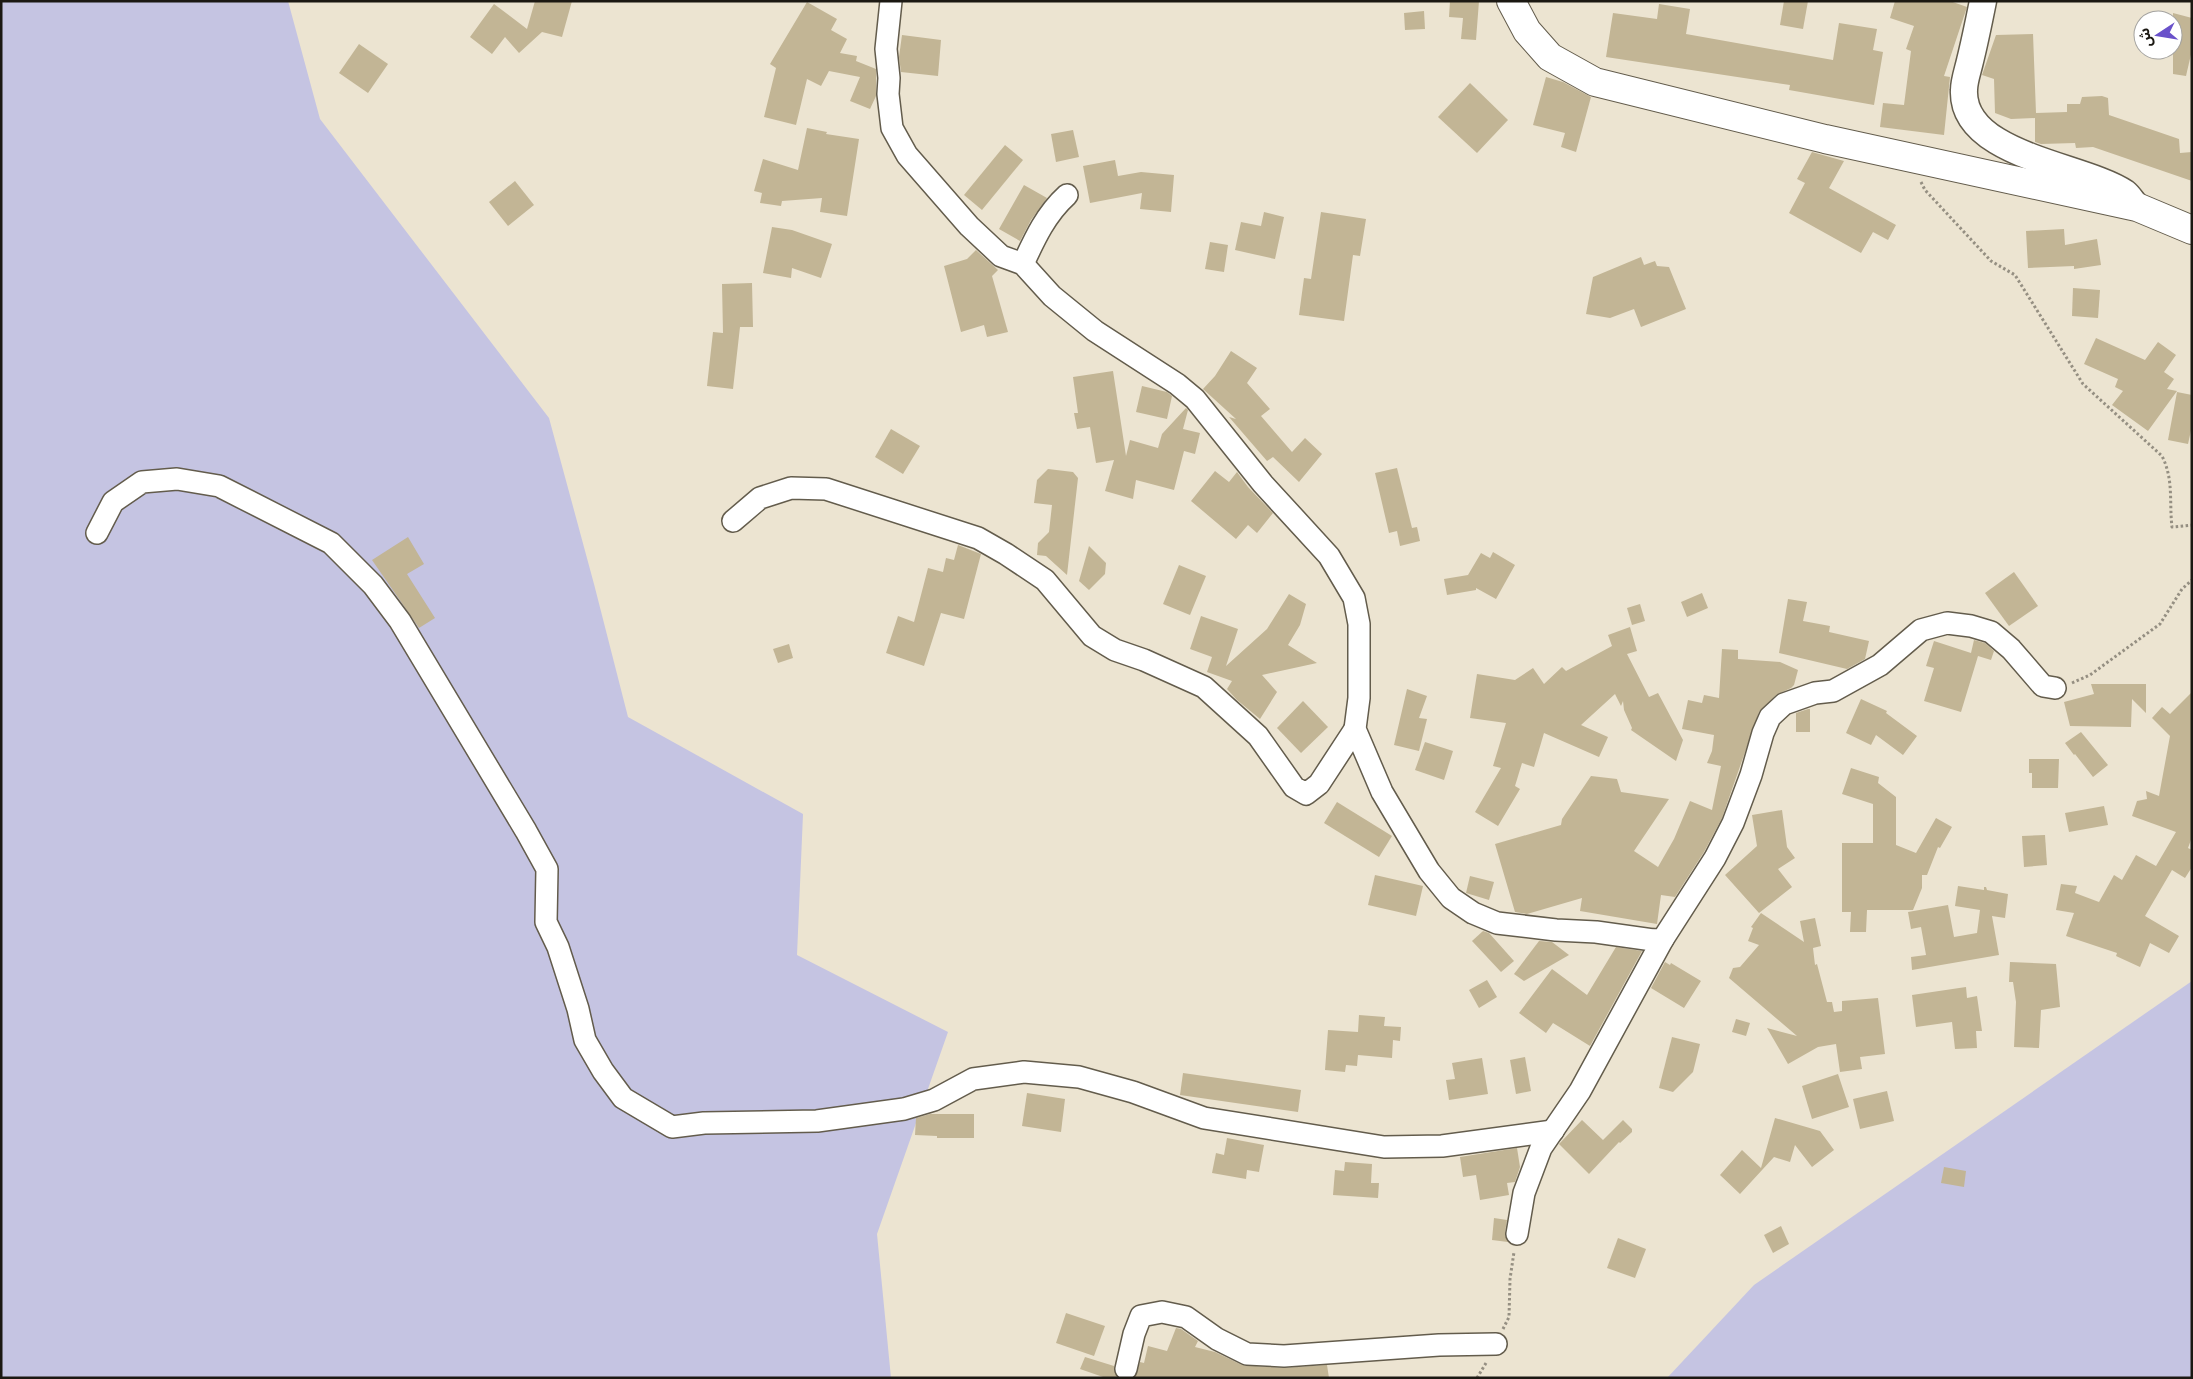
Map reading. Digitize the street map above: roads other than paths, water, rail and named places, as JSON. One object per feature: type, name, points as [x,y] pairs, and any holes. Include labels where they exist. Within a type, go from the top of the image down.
[{"type":"main road","points":[[1511,1],[1527,31],[1550,57],[1595,82],[1907,157],[2137,207],[2192,230]]},
{"type":"street","points":[[733,521],[760,498],[791,488],[826,489],[978,538],[1045,580],[1092,636],[1115,650],[1144,660],[1204,687],[1258,736],[1294,786],[1306,794],[1319,784],[1354,729],[1359,698],[1359,624],[1354,598],[1329,556],[1263,484],[1195,399],[1177,384],[1094,331],[1052,296],[1023,264],[1001,256],[969,226],[907,155],[892,128],[888,94],[886,49],[890,1]]},
{"type":"street","points":[[1983,1],[1964,90],[1968,112],[1974,121],[1995,140],[2016,151],[2126,193],[2137,207]]},
{"type":"street","points":[[1023,264],[1041,226],[1054,206],[1067,195]]},
{"type":"street","points":[[98,533],[113,502],[142,482],[177,479],[219,486],[330,543],[373,585],[400,620],[547,868],[546,922],[558,947],[578,1009],[585,1040],[602,1071],[623,1098],[672,1127],[704,1123],[817,1121],[904,1109],[934,1100],[973,1079],[1024,1072],[1079,1077],[1133,1092],[1204,1118],[1384,1146],[1442,1146],[1553,1131]]},
{"type":"street","points":[[1517,1234],[1524,1193],[1541,1148],[1580,1091],[1663,939],[1715,858],[1733,823],[1770,717],[1784,704],[1815,693],[1832,691],[1880,665],[1921,630],[1948,623],[1971,626],[1991,632],[2011,649],[2043,686],[2055,688]]},
{"type":"street","points":[[1354,729],[1382,792],[1428,871],[1451,898],[1474,913],[1497,923],[1556,930],[1596,932],[1653,940],[1663,939]]},
{"type":"street","points":[[1126,1369],[1134,1334],[1141,1316],[1162,1312],[1186,1317],[1217,1339],[1247,1354],[1284,1356],[1439,1345],[1496,1344]]}]
